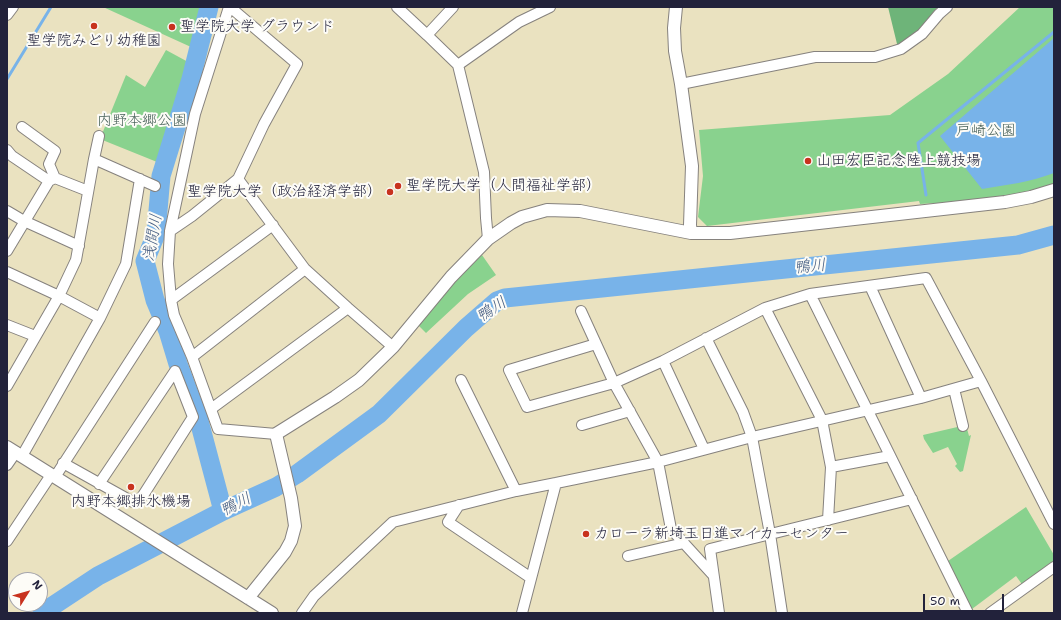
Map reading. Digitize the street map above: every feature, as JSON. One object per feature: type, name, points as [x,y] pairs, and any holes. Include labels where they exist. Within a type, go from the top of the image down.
[{"type":"street","points":[[7,15],[14,7]]},
{"type":"street","points":[[170,231],[192,216],[238,179],[264,124],[297,64],[229,7],[195,114],[170,231],[168,264],[171,300],[174,315],[192,357],[218,429],[276,434],[335,397],[359,380],[393,347],[451,277],[488,239],[510,223],[522,217],[546,210],[580,211],[691,233],[730,233],[1005,202],[1031,197],[1054,190]]},
{"type":"street","points":[[397,7],[458,65],[484,172],[488,239]]},
{"type":"street","points":[[427,34],[453,7]]},
{"type":"street","points":[[458,65],[519,22],[550,7]]},
{"type":"street","points":[[676,7],[674,28],[675,50],[692,166],[691,233]]},
{"type":"street","points":[[681,84],[815,57],[875,57],[901,50],[922,34],[947,7]]},
{"type":"street","points":[[7,251],[24,221],[52,180],[49,164],[55,151],[22,127]]},
{"type":"street","points":[[7,386],[59,296],[76,260],[80,246],[88,191],[99,136]]},
{"type":"street","points":[[7,150],[12,156],[52,180],[88,191]]},
{"type":"street","points":[[94,159],[155,186]]},
{"type":"street","points":[[7,465],[100,318],[126,264],[140,179]]},
{"type":"street","points":[[238,179],[305,269],[393,347]]},
{"type":"street","points":[[7,211],[24,221],[80,246]]},
{"type":"street","points":[[171,300],[273,225]]},
{"type":"street","points":[[192,357],[305,269]]},
{"type":"street","points":[[7,272],[59,296],[100,318]]},
{"type":"street","points":[[596,344],[509,370],[528,408],[614,383],[662,361],[765,308],[810,294],[926,278],[981,381],[1054,524]]},
{"type":"street","points":[[870,286],[921,398]]},
{"type":"street","points":[[810,294],[968,613]]},
{"type":"street","points":[[211,409],[348,308]]},
{"type":"street","points":[[765,308],[822,420],[831,467],[828,520]]},
{"type":"street","points":[[581,311],[614,383],[658,462],[671,529],[714,575]]},
{"type":"street","points":[[7,541],[63,463],[154,322]]},
{"type":"street","points":[[7,325],[35,336]]},
{"type":"street","points":[[706,338],[743,412],[752,436],[770,534],[782,613]]},
{"type":"street","points":[[662,361],[704,449]]},
{"type":"street","points":[[63,463],[100,484],[134,502],[142,497],[193,417],[175,371],[100,484]]},
{"type":"street","points":[[461,380],[516,491]]},
{"type":"street","points":[[302,613],[314,596],[393,522],[516,491],[658,462],[752,436],[921,398],[981,381]]},
{"type":"street","points":[[954,389],[964,426]]},
{"type":"street","points":[[582,425],[630,411]]},
{"type":"street","points":[[248,598],[278,562],[291,541],[295,526],[291,498],[276,434]]},
{"type":"street","points":[[15,452],[272,613]]},
{"type":"street","points":[[831,467],[890,456]]},
{"type":"street","points":[[522,613],[556,483]]},
{"type":"street","points":[[719,613],[710,549],[912,500]]},
{"type":"street","points":[[459,505],[448,522],[531,578]]},
{"type":"street","points":[[628,556],[684,543]]},
{"type":"street","points":[[990,613],[1054,567]]},
{"type":"green space","name":"聖学院大学 グラウンド","points":[[103,7],[203,7],[191,47]]},
{"type":"green space","points":[[888,7],[938,7],[919,31],[898,48]]},
{"type":"green space","name":"戸崎公園","points":[[1020,7],[1054,7],[1054,184],[1022,194],[1005,197],[920,204],[919,201],[707,226],[698,217],[703,176],[699,130],[890,115],[948,74]]},
{"type":"green space","name":"内野本郷公園","points":[[166,50],[190,63],[184,91],[162,164],[100,139],[126,75],[145,87]]},
{"type":"green space","points":[[482,255],[496,275],[468,294],[426,333],[418,325],[454,282]]},
{"type":"green space","points":[[966,425],[969,436],[971,435],[963,471],[960,472],[955,466],[957,464],[948,447],[933,453],[923,435]]},
{"type":"green space","points":[[1026,507],[1054,555],[1054,566],[1024,587],[1016,576],[972,609],[948,561]]},
{"type":"water","points":[[1054,38],[1054,173],[1009,185],[982,189],[940,136]]},
{"type":"waterway","points":[[7,79],[51,7]]},
{"type":"waterway","name":"浅間川","points":[[209,7],[191,79],[161,176],[156,234],[145,261],[155,300],[168,331],[178,364],[198,417],[223,511]]},
{"type":"waterway","points":[[926,195],[918,143],[1054,32]]},
{"type":"waterway","name":"鴨川","points":[[42,613],[98,576],[223,511],[276,487],[297,474],[379,414],[466,328],[497,301],[505,298],[1018,245],[1054,235]]},
{"type":"place","name":"聖学院みどり幼稚園","points":[[94,26]]},
{"type":"place","name":"聖学院大学 グラウンド","points":[[172,27]]},
{"type":"place","name":"山田宏臣記念陸上競技場","points":[[808,161]]},
{"type":"place","name":"聖学院大学（人間福祉学部）","points":[[398,186]]},
{"type":"place","name":"聖学院大学（政治経済学部）","points":[[390,192]]},
{"type":"place","name":"内野本郷排水機場","points":[[131,487]]},
{"type":"place","name":"カローラ新埼玉日進マイカーセンター","points":[[586,534]]}]
